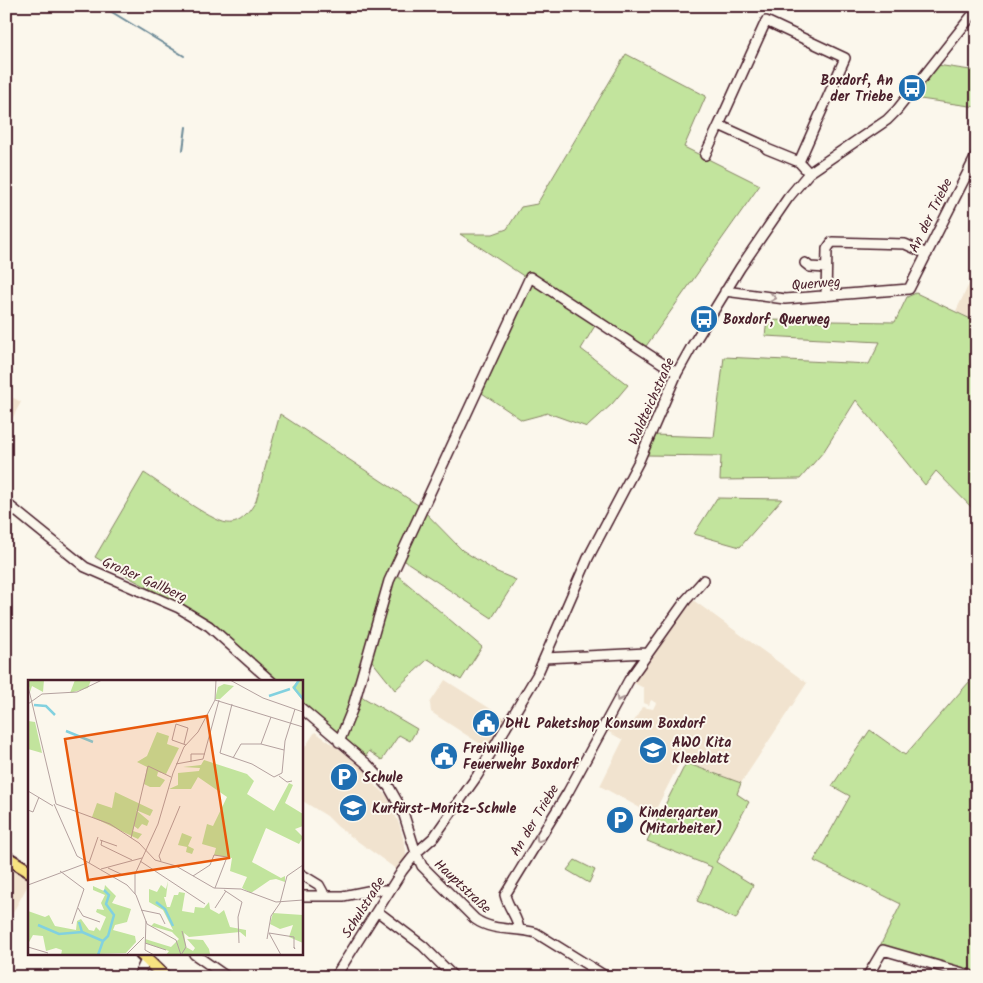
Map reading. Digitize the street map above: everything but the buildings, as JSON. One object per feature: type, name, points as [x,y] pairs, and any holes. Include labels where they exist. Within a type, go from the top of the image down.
[{"type":"main road","points":[[9,862],[28,868]]},
{"type":"main road","points":[[144,957],[165,977]]},
{"type":"street","name":"Waldteichstraße","points":[[416,853],[434,837],[477,776],[545,658],[588,558],[638,463],[678,373],[725,291],[788,198],[809,173],[887,120],[898,110],[946,46],[977,9]]},
{"type":"street","points":[[706,154],[766,21],[845,58],[799,162]]},
{"type":"street","points":[[719,125],[763,145],[767,149],[799,162],[809,173]]},
{"type":"street","name":"An der Triebe","points":[[909,289],[977,154]]},
{"type":"street","points":[[826,296],[826,249],[832,242],[905,244],[926,254]]},
{"type":"street","points":[[805,263],[810,267],[826,268]]},
{"type":"street","points":[[339,742],[352,710],[390,581],[530,277],[678,373]]},
{"type":"street","name":"Querweg","points":[[725,291],[785,299],[909,289]]},
{"type":"street","name":"Großer Gallberg","points":[[6,503],[85,567],[179,608],[209,626],[270,680]]},
{"type":"street","name":"An der Triebe","points":[[520,930],[507,905],[506,895],[568,792],[629,680],[686,600],[704,580]]},
{"type":"street","points":[[545,658],[646,655]]},
{"type":"street","points":[[302,709],[367,764],[389,787],[403,812],[416,853]]},
{"type":"street","name":"Hauptstraße","points":[[416,853],[422,866],[475,920],[483,925],[494,928],[520,930],[536,934],[607,977]]},
{"type":"street","name":"Schulstraße","points":[[335,977],[389,890],[416,853]]},
{"type":"street","points":[[302,875],[318,886],[325,896]]},
{"type":"street","points":[[302,896],[358,894],[373,890],[389,890]]},
{"type":"street","points":[[377,911],[423,946],[454,977]]},
{"type":"street","points":[[866,977],[883,950],[970,975],[969,977]]},
{"type":"street","points":[[197,956],[227,977]]},
{"type":"street","points":[[138,977],[144,957]]},
{"type":"street","points":[[592,967],[598,977]]},
{"type":"shaded area","points":[[977,279],[977,322],[956,311],[971,280]]},
{"type":"shaded area","points":[[6,394],[21,402],[6,430]]},
{"type":"shaded area","points":[[693,600],[807,683],[741,783],[681,760],[653,815],[600,786],[623,740],[605,730],[613,717],[631,727],[642,707],[653,709],[656,703],[651,700],[649,705],[644,703],[644,688],[634,683],[649,659]]},
{"type":"shaded area","points":[[445,680],[505,718],[488,749],[431,712],[430,703]]},
{"type":"shaded area","name":"Kurfürst-Moritz-Schule","points":[[315,732],[371,774],[368,780],[387,796],[400,826],[406,857],[396,869],[338,827],[327,816],[302,801],[302,752]]},
{"type":"shaded area","points":[[6,870],[19,871],[28,876],[28,885],[10,918],[6,918]]},
{"type":"green space","points":[[626,54],[706,96],[684,147],[760,185],[644,349],[596,324],[581,349],[628,385],[612,404],[587,427],[548,413],[522,420],[482,393],[525,277],[460,234],[493,234],[507,229],[521,207],[537,204]]},
{"type":"green space","points":[[937,65],[977,71],[977,107],[913,98]]},
{"type":"green space","points":[[916,293],[977,322],[977,513],[936,471],[925,485],[856,400],[824,451],[800,479],[720,480],[721,456],[645,455],[653,435],[714,437],[724,357],[869,364],[880,342],[765,336],[767,320],[895,322],[907,297]]},
{"type":"green space","points":[[280,414],[418,505],[462,550],[495,571],[516,580],[492,618],[402,559],[396,574],[482,647],[461,680],[428,659],[395,690],[372,661],[359,695],[417,729],[410,741],[399,735],[382,760],[369,751],[365,758],[302,704],[302,680],[275,680],[197,614],[95,557],[144,473],[198,509],[219,521],[227,523],[241,520],[256,501]]},
{"type":"green space","points":[[717,498],[782,499],[740,547],[694,534]]},
{"type":"green space","points":[[977,673],[977,975],[880,946],[901,904],[814,861],[850,796],[832,786],[870,730],[905,755]]},
{"type":"green space","points":[[686,763],[741,783],[737,794],[749,802],[716,862],[753,885],[736,919],[697,901],[712,867],[647,841]]},
{"type":"green space","points":[[575,860],[595,870],[589,883],[567,870]]},
{"type":"waterway","points":[[102,6],[184,56]]},
{"type":"waterway","points":[[183,150],[186,127]]},
{"type":"place","name":"Boxdorf, An der Triebe","points":[[912,88]]},
{"type":"place","name":"Boxdorf, Querweg","points":[[704,319]]},
{"type":"place","name":"DHL Paketshop Konsum Boxdorf","points":[[486,723]]},
{"type":"place","name":"AWO Kita Kleeblatt","points":[[653,750]]},
{"type":"place","name":"Freiwillige Feuerwehr Boxdorf","points":[[444,756]]},
{"type":"place","name":"Schule","points":[[344,777]]},
{"type":"place","name":"Kurfürst-Moritz-Schule","points":[[353,808]]},
{"type":"place","name":"Kindergarten (Mitarbeiter)","points":[[620,820]]}]
